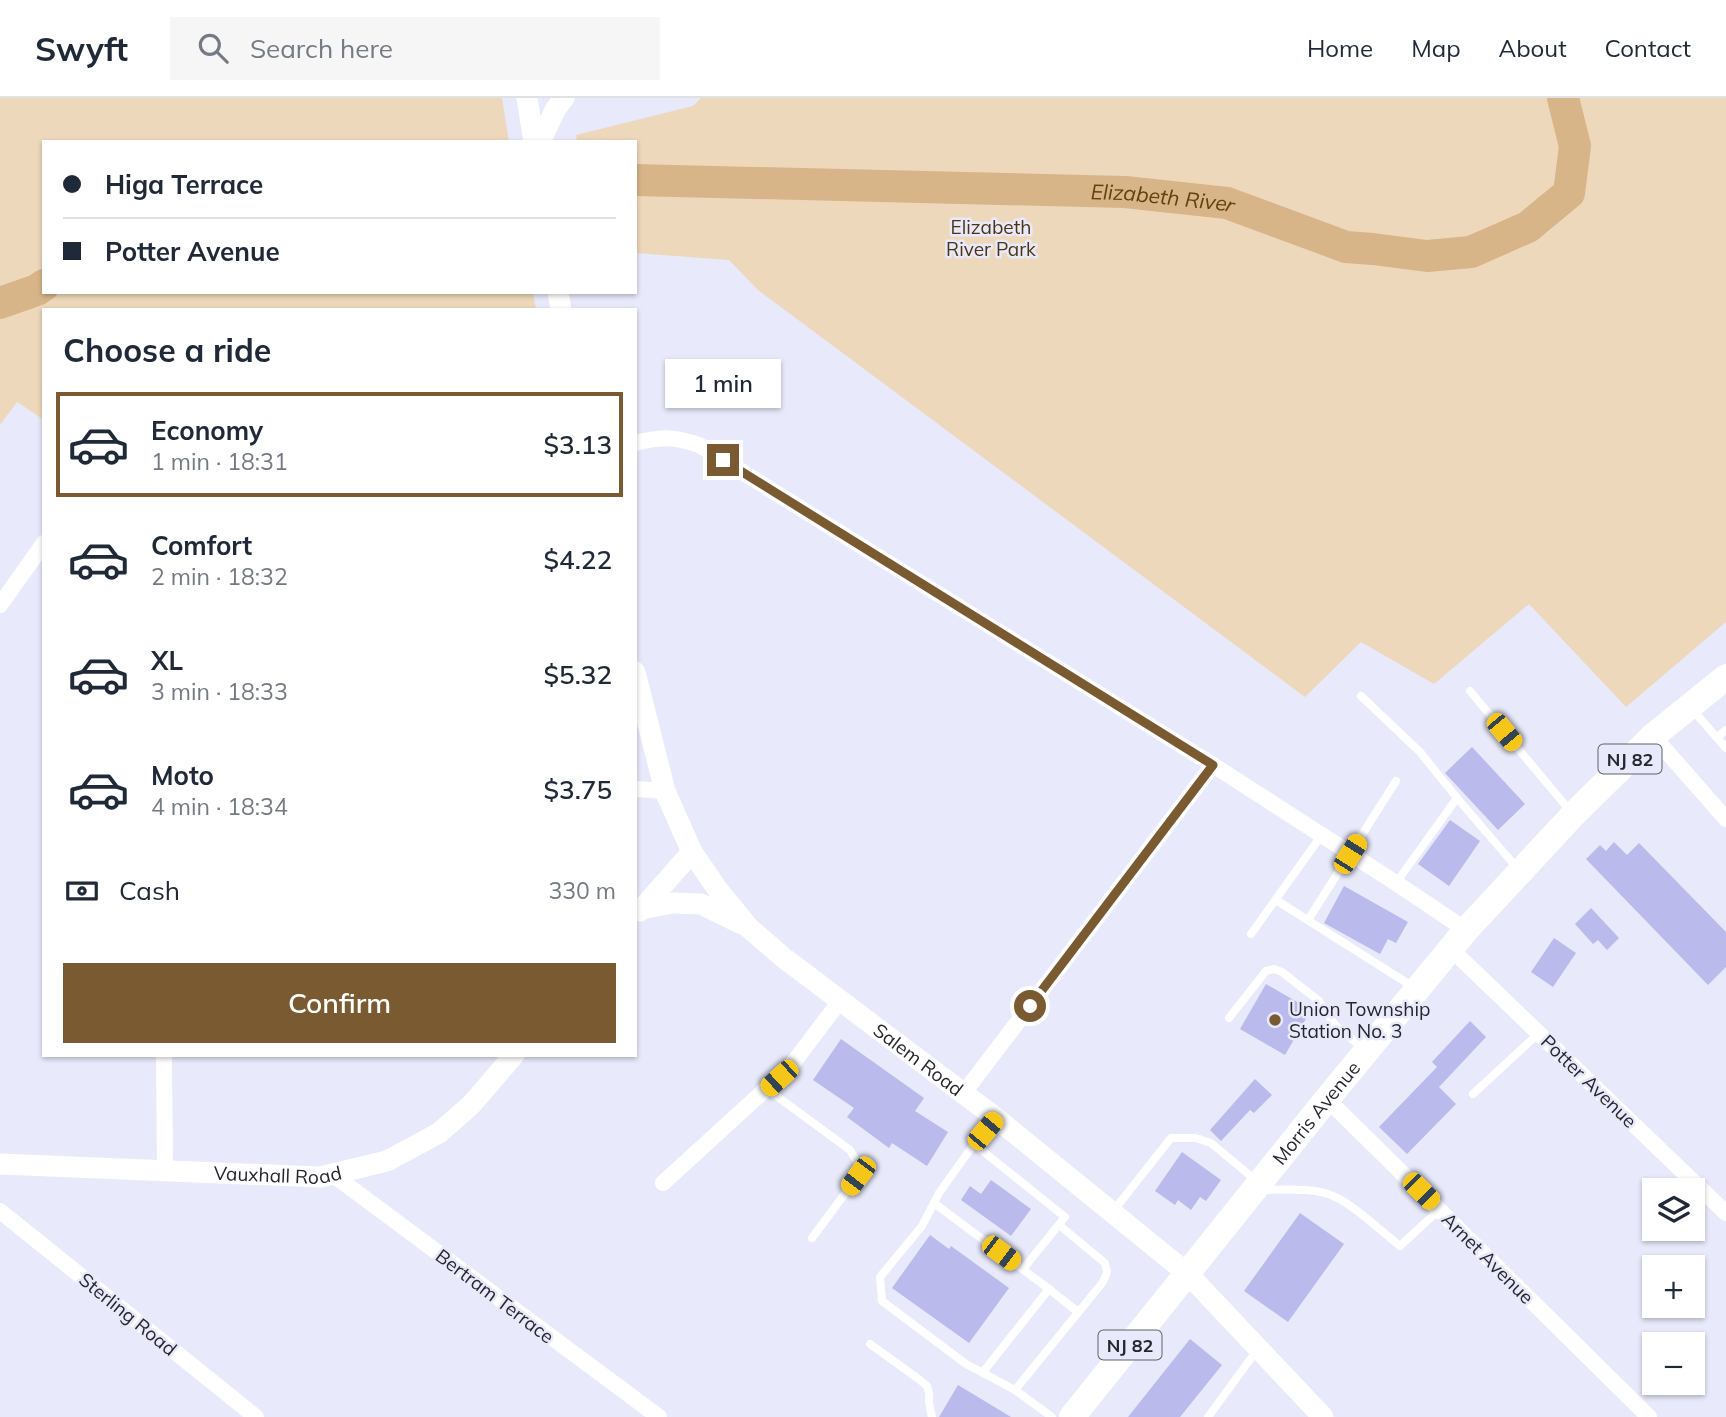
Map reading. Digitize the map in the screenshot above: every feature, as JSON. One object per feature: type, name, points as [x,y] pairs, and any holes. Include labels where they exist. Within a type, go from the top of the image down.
[{"type":"main road","name":"Morris Avenue","points":[[1072,1417],[1327,1099],[1459,940],[1573,815],[1653,736],[1726,677]]},
{"type":"street","points":[[527,98],[534,140]]},
{"type":"street","points":[[541,140],[555,110],[564,98]]},
{"type":"street","name":"Potter Avenue","points":[[637,443],[660,437],[681,439],[699,445],[1213,765],[1396,883],[1459,940],[1539,1033],[1726,1213]]},
{"type":"street","points":[[0,605],[42,546]]},
{"type":"street","name":"Salem Road","points":[[637,681],[665,791],[692,852],[718,890],[750,928],[784,958],[996,1118],[1188,1274],[1323,1417]]},
{"type":"street","points":[[1653,736],[1724,813]]},
{"type":"street","points":[[963,1094],[1213,765]]},
{"type":"street","points":[[637,789],[665,791]]},
{"type":"street","points":[[637,913],[692,852]]},
{"type":"street","points":[[637,913],[673,903],[701,904],[750,928]]},
{"type":"street","points":[[663,1183],[790,1067],[840,1001]]},
{"type":"street","points":[[164,1057],[165,1171]]},
{"type":"street","name":"Vauxhall Road","points":[[0,1164],[320,1177],[387,1161],[439,1133],[471,1105],[503,1059]]},
{"type":"street","name":"Arnet Avenue","points":[[1327,1099],[1648,1417]]},
{"type":"street","name":"Bertram Terrace","points":[[332,1174],[659,1417]]},
{"type":"street","name":"Sterling Road","points":[[0,1211],[256,1417]]},
{"type":"lane","points":[[1470,691],[1573,815]]},
{"type":"lane","points":[[1361,696],[1420,752],[1520,871]]},
{"type":"lane","points":[[1690,706],[1726,748]]},
{"type":"lane","points":[[1717,737],[1726,730]]},
{"type":"lane","points":[[1308,920],[1396,781]]},
{"type":"lane","points":[[1396,883],[1457,797]]},
{"type":"lane","points":[[1251,934],[1321,835]]},
{"type":"lane","points":[[1276,900],[1418,989]]},
{"type":"lane","points":[[1229,1018],[1266,971],[1274,969],[1282,972],[1319,1001],[1335,1025],[1367,1052]]},
{"type":"lane","points":[[1473,1094],[1539,1033]]},
{"type":"lane","points":[[767,1089],[850,1150],[857,1162],[858,1176],[812,1238]]},
{"type":"lane","points":[[996,1118],[939,1194],[922,1226],[880,1277],[882,1301],[966,1364],[1015,1390],[1052,1417]]},
{"type":"lane","points":[[1112,1213],[1171,1138],[1196,1138],[1211,1143],[1257,1186],[1333,1195],[1400,1246],[1440,1210]]},
{"type":"lane","points":[[974,1144],[1065,1217],[1023,1269]]},
{"type":"lane","points":[[934,1203],[1078,1312]]},
{"type":"lane","points":[[1015,1390],[1103,1282],[1107,1272],[1105,1263],[1059,1225]]},
{"type":"lane","points":[[982,1372],[1049,1289]]},
{"type":"lane","points":[[870,1344],[927,1386],[932,1417]]},
{"type":"lane","points":[[1208,1417],[1259,1348]]},
{"type":"green space","points":[[0,98],[502,98],[509,140],[42,140],[42,294],[533,294],[536,308],[42,308],[42,419],[17,402],[0,425]]},
{"type":"green space","name":"Elizabeth River Park","points":[[701,98],[1726,98],[1726,622],[1626,707],[1529,604],[1434,684],[1361,642],[1305,697],[758,290],[729,260],[637,253],[637,140],[577,140],[576,135],[693,106]]},
{"type":"building","points":[[1472,747],[1525,804],[1498,830],[1445,773]]},
{"type":"building","points":[[1450,820],[1480,841],[1449,886],[1418,864]]},
{"type":"building","points":[[1614,842],[1627,855],[1639,843],[1726,932],[1726,967],[1708,985],[1586,859],[1600,845],[1606,851]]},
{"type":"building","points":[[1344,886],[1408,922],[1396,943],[1388,939],[1380,954],[1324,923]]},
{"type":"building","points":[[1591,908],[1619,938],[1607,950],[1598,940],[1593,944],[1575,924]]},
{"type":"building","points":[[1554,938],[1576,953],[1553,987],[1531,972]]},
{"type":"building","name":"Union Township Station No. 3","points":[[1266,984],[1311,1010],[1285,1055],[1240,1029]]},
{"type":"building","points":[[1470,1021],[1486,1037],[1439,1087],[1456,1104],[1407,1154],[1379,1127],[1437,1067],[1432,1062]]},
{"type":"building","points":[[841,1039],[924,1098],[915,1111],[948,1132],[927,1166],[892,1143],[889,1148],[847,1117],[854,1108],[813,1080]]},
{"type":"building","points":[[1255,1079],[1272,1095],[1254,1113],[1250,1110],[1221,1141],[1210,1130]]},
{"type":"building","points":[[1182,1152],[1221,1180],[1206,1201],[1200,1197],[1191,1210],[1178,1200],[1175,1205],[1155,1191]]},
{"type":"building","points":[[991,1180],[1031,1209],[1011,1236],[961,1200],[970,1186],[981,1194]]},
{"type":"building","points":[[1300,1213],[1344,1244],[1288,1322],[1244,1291]]},
{"type":"building","points":[[930,1235],[949,1249],[951,1246],[1009,1288],[969,1343],[892,1288]]},
{"type":"building","points":[[1190,1339],[1222,1365],[1180,1417],[1128,1417]]},
{"type":"building","points":[[958,1385],[1011,1417],[939,1417]]},
{"type":"waterway","name":"Elizabeth River","points":[[637,180],[1125,192],[1227,203],[1346,247],[1427,256],[1471,252],[1528,227],[1569,193],[1575,146],[1563,98]]},
{"type":"waterway","name":"Elizabeth River","points":[[0,303],[42,286]]},
{"type":"place","name":"Union Township Station No. 3","points":[[1275,1020]]},
{"type":"route","points":[[723,460],[1213,765],[1030,1006]]}]
